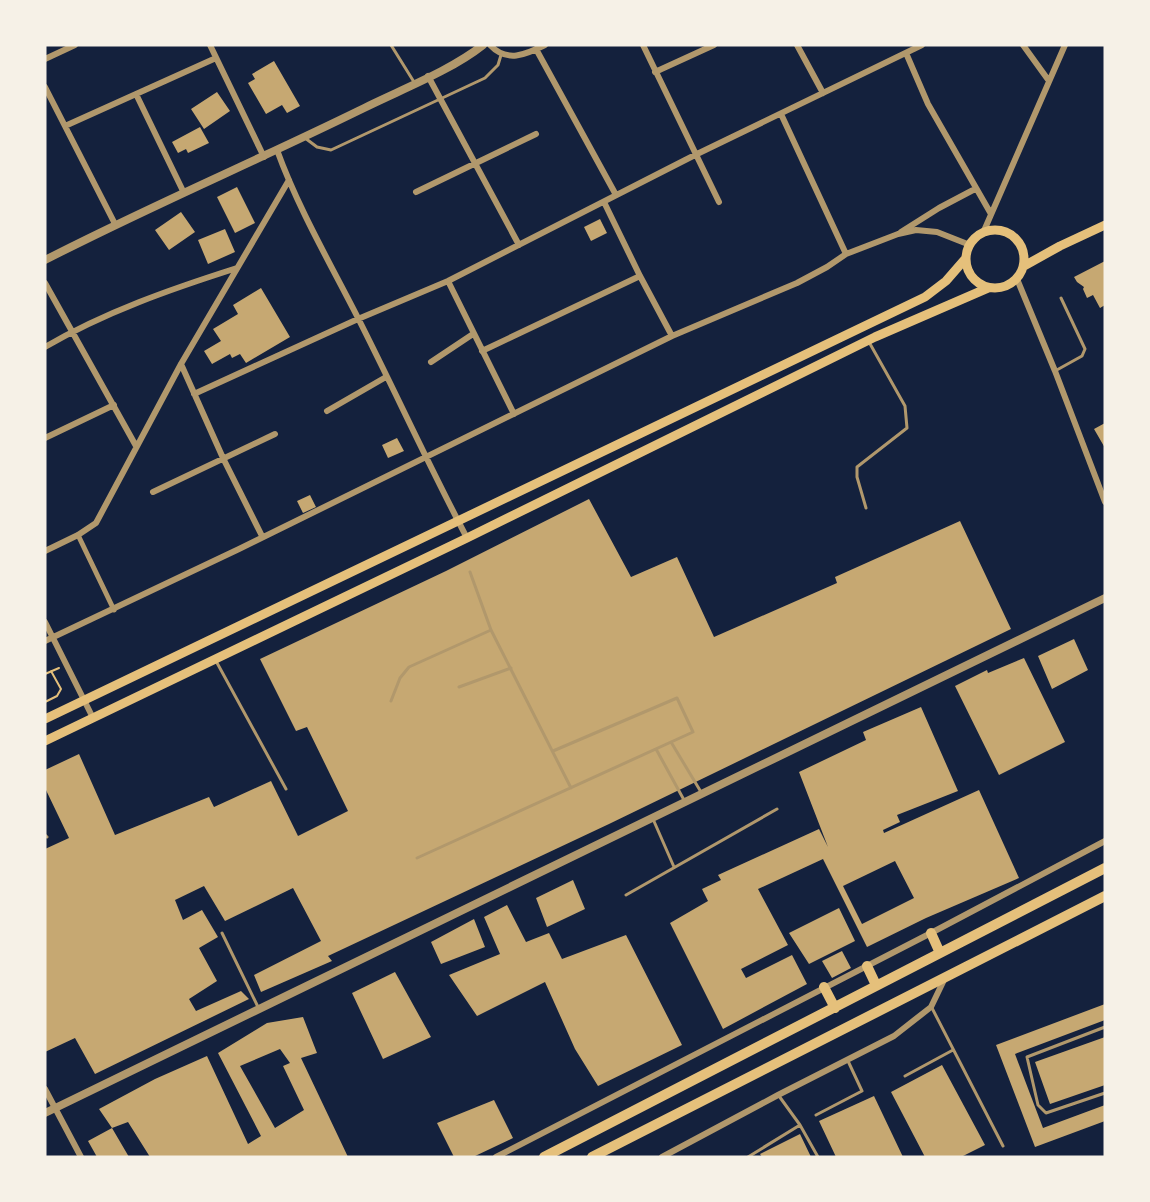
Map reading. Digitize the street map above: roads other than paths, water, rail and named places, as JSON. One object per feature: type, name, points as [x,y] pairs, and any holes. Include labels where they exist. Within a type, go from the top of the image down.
[{"type":"main road","points":[[1024,266],[1105,225]]},
{"type":"main road","points":[[45,719],[925,297],[946,281],[966,258],[970,245],[983,233],[999,230],[1014,237],[1023,250],[1024,266],[1017,279],[1009,285],[988,288],[868,341],[467,538],[45,741]]},
{"type":"main road","points":[[966,258],[967,266],[975,280],[988,288]]},
{"type":"main road","points":[[544,1157],[1105,868]]},
{"type":"main road","points":[[592,1157],[1105,896]]},
{"type":"main road","points":[[931,933],[940,953]]},
{"type":"main road","points":[[867,966],[876,985]]},
{"type":"main road","points":[[824,987],[835,1008]]},
{"type":"street","points":[[45,59],[75,45]]},
{"type":"street","points":[[210,45],[264,157]]},
{"type":"street","points":[[45,260],[183,191],[264,157],[428,76],[483,45]]},
{"type":"street","points":[[490,45],[501,55],[517,55],[544,45]]},
{"type":"street","points":[[643,45],[718,202]]},
{"type":"street","points":[[655,72],[714,45]]},
{"type":"street","points":[[797,45],[823,93]]},
{"type":"street","points":[[194,394],[358,319],[448,281],[695,155],[922,45]]},
{"type":"street","points":[[1023,45],[1049,81]]},
{"type":"street","points":[[983,233],[1065,45]]},
{"type":"street","points":[[536,49],[616,195]]},
{"type":"street","points":[[906,53],[928,104],[991,214]]},
{"type":"street","points":[[65,126],[216,58]]},
{"type":"street","points":[[428,76],[519,245]]},
{"type":"street","points":[[45,87],[115,224]]},
{"type":"street","points":[[136,94],[183,191]]},
{"type":"street","points":[[781,114],[846,254]]},
{"type":"street","points":[[416,192],[536,134]]},
{"type":"street","points":[[277,150],[289,180],[467,538]]},
{"type":"street","points":[[45,550],[78,535],[96,523],[181,363],[289,180]]},
{"type":"street","points":[[898,234],[975,189]]},
{"type":"street","points":[[604,202],[672,336]]},
{"type":"street","points":[[45,641],[114,610],[175,578],[672,336],[797,283],[846,254],[898,234],[916,230],[945,234],[970,245]]},
{"type":"street","points":[[45,346],[73,330],[154,296],[237,268]]},
{"type":"street","points":[[482,351],[640,276]]},
{"type":"street","points":[[1017,279],[1055,370],[1105,502]]},
{"type":"street","points":[[448,281],[514,414]]},
{"type":"street","points":[[45,283],[136,446]]},
{"type":"street","points":[[431,362],[473,334]]},
{"type":"street","points":[[181,363],[223,458],[262,536]]},
{"type":"street","points":[[327,411],[386,377]]},
{"type":"street","points":[[45,438],[114,405]]},
{"type":"street","points":[[153,492],[275,434]]},
{"type":"street","points":[[78,535],[114,610]]},
{"type":"street","points":[[45,1113],[1105,598]]},
{"type":"street","points":[[45,622],[93,718]]},
{"type":"street","points":[[496,1157],[1105,841]]},
{"type":"street","points":[[662,1157],[894,1036],[931,1007],[945,977]]},
{"type":"street","points":[[46,1091],[81,1157]]},
{"type":"lane","points":[[391,45],[414,83]]},
{"type":"lane","points":[[303,137],[317,147],[331,150],[485,78],[498,65],[501,55]]},
{"type":"lane","points":[[1055,370],[1082,356],[1085,348],[1061,298]]},
{"type":"lane","points":[[866,508],[856,477],[857,467],[906,428],[905,406],[868,341]]},
{"type":"lane","points":[[470,572],[491,630],[571,788]]},
{"type":"lane","points":[[391,701],[400,678],[410,667],[491,630]]},
{"type":"lane","points":[[215,659],[286,789]]},
{"type":"lane","points":[[459,687],[511,668]]},
{"type":"lane","points":[[417,858],[693,732],[677,698],[553,751]]},
{"type":"lane","points":[[671,742],[702,793]]},
{"type":"lane","points":[[656,749],[685,801]]},
{"type":"lane","points":[[626,895],[777,809]]},
{"type":"lane","points":[[652,818],[674,867]]},
{"type":"lane","points":[[222,933],[259,1008]]},
{"type":"lane","points":[[931,1007],[1003,1146]]},
{"type":"lane","points":[[1105,1027],[1027,1057],[1038,1105],[1046,1113],[1105,1094]]},
{"type":"lane","points":[[905,1076],[953,1050]]},
{"type":"lane","points":[[816,1115],[862,1091],[847,1060]]},
{"type":"lane","points":[[778,1095],[800,1125],[818,1157]]},
{"type":"lane","points":[[748,1157],[800,1125]]}]
